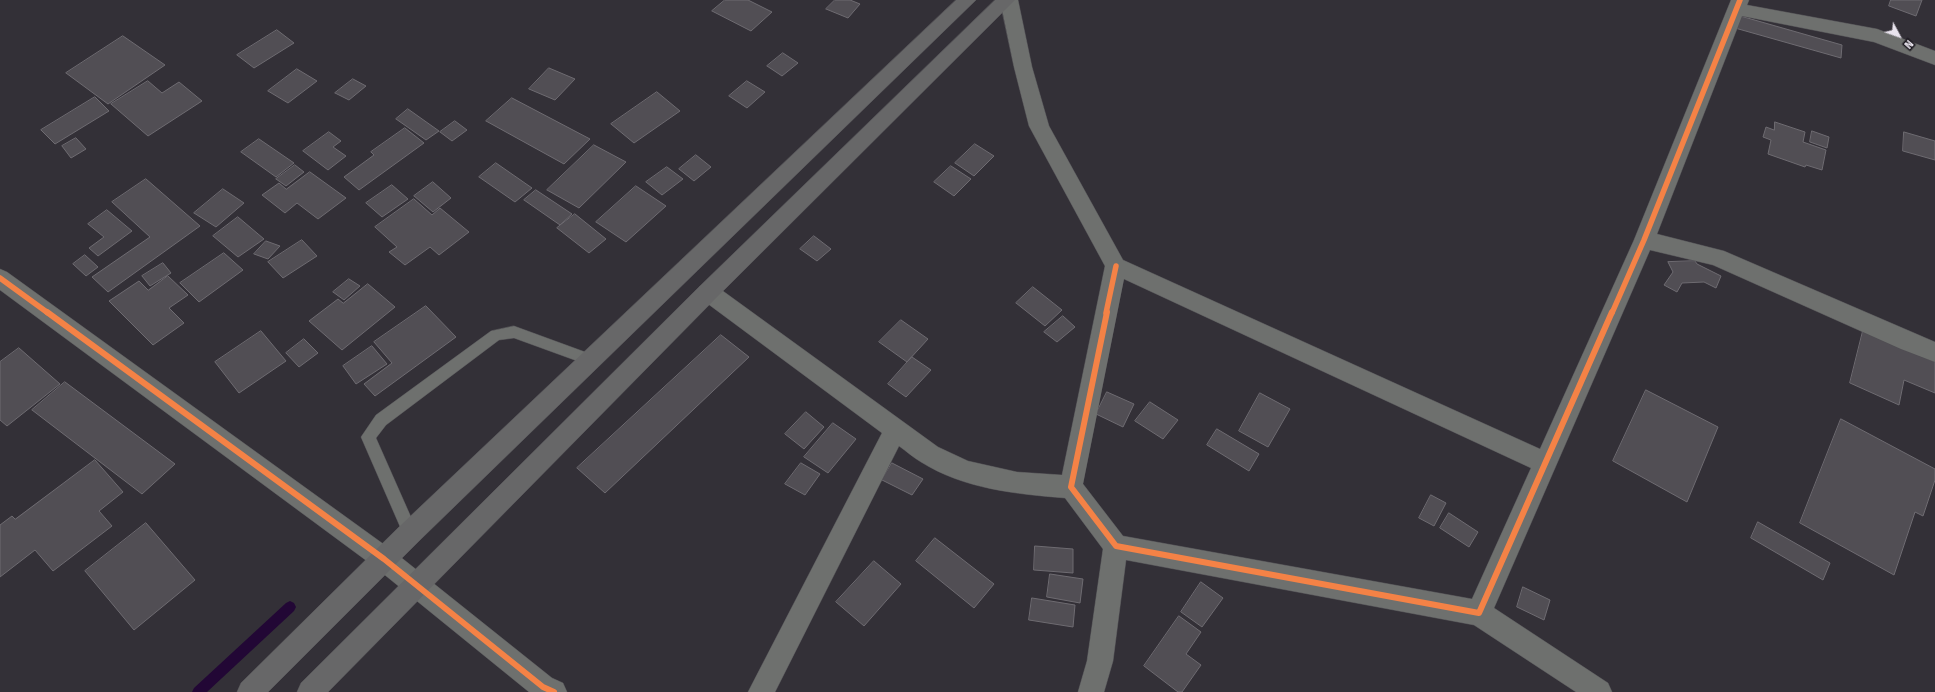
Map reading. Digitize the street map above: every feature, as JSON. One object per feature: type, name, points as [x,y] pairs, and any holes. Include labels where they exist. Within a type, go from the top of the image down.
[{"type":"main road","points":[[250,692],[384,559],[967,0]]},
{"type":"main road","points":[[310,692],[708,292],[1008,0]]},
{"type":"street","points":[[1008,0],[1023,67],[1039,126],[1116,266],[1545,464]]},
{"type":"street","points":[[1479,613],[1644,240],[1739,4],[1877,36],[1935,58]]},
{"type":"street","points":[[1644,240],[1718,257],[1909,342],[1935,352]]},
{"type":"street","points":[[1071,487],[1116,266]]},
{"type":"street","points":[[0,278],[384,559],[416,587],[543,687],[554,692]]},
{"type":"street","points":[[708,292],[930,456],[965,471],[1017,483],[1071,487],[1116,546],[1479,613],[1599,692]]},
{"type":"street","points":[[761,692],[895,430]]},
{"type":"street","points":[[1090,692],[1100,661],[1116,546]]},
{"type":"lane","points":[[410,534],[368,437],[381,420],[496,335],[514,332],[591,360]]},
{"type":"building","points":[[725,0],[748,0],[772,12],[751,31],[712,11]]},
{"type":"building","points":[[835,0],[850,0],[860,4],[848,18],[826,9]]},
{"type":"building","points":[[1891,0],[1922,0],[1916,16],[1889,6]]},
{"type":"building","points":[[1737,15],[1842,45],[1841,58],[1735,28]]},
{"type":"building","points":[[277,30],[294,43],[254,68],[237,55]]},
{"type":"building","points":[[123,36],[165,65],[108,104],[66,73]]},
{"type":"building","points":[[783,53],[798,63],[782,76],[767,66]]},
{"type":"building","points":[[549,68],[575,79],[555,100],[529,89]]},
{"type":"building","points":[[297,69],[317,81],[288,103],[268,91]]},
{"type":"building","points":[[353,79],[366,86],[349,100],[335,93]]},
{"type":"building","points":[[148,81],[162,93],[179,82],[202,101],[148,136],[111,104]]},
{"type":"building","points":[[747,81],[765,92],[747,108],[729,96]]},
{"type":"building","points":[[657,92],[680,111],[634,143],[611,124]]},
{"type":"building","points":[[95,97],[109,111],[55,144],[41,130]]},
{"type":"building","points":[[512,98],[590,139],[564,164],[486,121]]},
{"type":"building","points":[[408,109],[439,131],[426,140],[396,119]]},
{"type":"building","points":[[455,121],[467,130],[452,141],[440,132]]},
{"type":"building","points":[[1775,122],[1805,132],[1803,142],[1826,150],[1822,170],[1806,165],[1805,167],[1768,154],[1771,140],[1763,137],[1766,127],[1774,130]]},
{"type":"building","points":[[405,128],[424,143],[359,190],[344,177],[374,155],[371,152]]},
{"type":"building","points":[[1812,131],[1829,137],[1827,148],[1810,142]]},
{"type":"building","points":[[329,132],[341,141],[333,147],[346,156],[328,170],[303,151]]},
{"type":"building","points":[[1904,132],[1935,141],[1935,160],[1903,151]]},
{"type":"building","points":[[76,138],[86,149],[71,158],[62,146]]},
{"type":"building","points":[[259,139],[294,163],[276,177],[241,152]]},
{"type":"building","points":[[975,144],[994,156],[974,176],[955,163]]},
{"type":"building","points":[[594,145],[626,162],[579,208],[547,190]]},
{"type":"building","points":[[696,155],[711,167],[694,181],[679,169]]},
{"type":"building","points":[[496,163],[532,188],[515,202],[479,177]]},
{"type":"building","points":[[295,165],[304,172],[286,186],[276,179]]},
{"type":"building","points":[[951,166],[971,179],[954,196],[934,182]]},
{"type":"building","points":[[667,167],[683,179],[662,195],[646,182]]},
{"type":"building","points":[[310,172],[346,198],[318,219],[297,203],[285,213],[262,195],[279,183],[286,189]]},
{"type":"building","points":[[146,179],[200,226],[108,292],[92,277],[150,237],[112,202]]},
{"type":"building","points":[[433,182],[451,198],[433,212],[414,196]]},
{"type":"building","points":[[392,185],[408,199],[382,217],[366,203]]},
{"type":"building","points":[[636,186],[666,206],[626,242],[596,222]]},
{"type":"building","points":[[223,189],[244,203],[216,227],[194,213]]},
{"type":"building","points":[[536,190],[572,214],[560,225],[524,200]]},
{"type":"building","points":[[414,199],[432,215],[440,208],[469,232],[439,255],[430,247],[405,265],[389,252],[397,247],[375,227]]},
{"type":"building","points":[[107,210],[132,231],[98,256],[89,248],[104,237],[88,224]]},
{"type":"building","points":[[575,214],[606,239],[589,253],[557,228]]},
{"type":"building","points":[[238,217],[264,239],[238,257],[213,236]]},
{"type":"building","points":[[814,236],[831,249],[817,261],[800,249]]},
{"type":"building","points":[[302,240],[317,256],[283,278],[268,262]]},
{"type":"building","points":[[266,241],[280,246],[268,259],[254,254]]},
{"type":"building","points":[[224,253],[243,270],[199,302],[180,283]]},
{"type":"building","points":[[85,255],[98,267],[86,276],[73,264]]},
{"type":"building","points":[[1695,261],[1697,264],[1721,276],[1716,288],[1704,282],[1682,283],[1677,292],[1664,285],[1673,272],[1668,262]]},
{"type":"building","points":[[163,263],[171,273],[150,286],[142,276]]},
{"type":"building","points":[[168,276],[188,295],[169,308],[184,323],[153,345],[109,301],[139,281],[148,290]]},
{"type":"building","points":[[349,279],[360,286],[344,300],[333,292]]},
{"type":"building","points":[[368,284],[395,307],[342,350],[309,321],[338,299],[343,303]]},
{"type":"building","points":[[1033,287],[1062,310],[1045,326],[1016,303]]},
{"type":"building","points":[[426,306],[456,337],[375,396],[364,384],[392,363],[374,342]]},
{"type":"building","points":[[1063,316],[1075,327],[1057,342],[1044,332]]},
{"type":"building","points":[[901,320],[928,339],[907,362],[879,342]]},
{"type":"building","points":[[261,331],[286,361],[239,393],[215,362]]},
{"type":"building","points":[[1863,331],[1935,362],[1935,393],[1904,380],[1899,405],[1850,383]]},
{"type":"building","points":[[721,335],[749,357],[605,493],[577,468]]},
{"type":"building","points":[[304,339],[318,353],[299,367],[286,353]]},
{"type":"building","points":[[372,346],[387,364],[356,384],[343,366]]},
{"type":"building","points":[[19,348],[60,384],[7,426],[0,420],[0,362]]},
{"type":"building","points":[[912,357],[931,370],[906,397],[888,384]]},
{"type":"building","points":[[65,382],[175,464],[142,494],[32,410]]},
{"type":"building","points":[[1646,390],[1718,427],[1687,502],[1613,461]]},
{"type":"building","points":[[1107,392],[1134,404],[1123,427],[1096,414]]},
{"type":"building","points":[[1260,393],[1290,409],[1268,447],[1239,431]]},
{"type":"building","points":[[1150,402],[1178,420],[1163,439],[1135,421]]},
{"type":"building","points":[[806,412],[824,427],[804,449],[785,434]]},
{"type":"building","points":[[1841,419],[1935,469],[1935,480],[1923,516],[1915,512],[1894,575],[1800,523]]},
{"type":"building","points":[[833,423],[856,439],[828,473],[804,457]]},
{"type":"building","points":[[1217,429],[1259,454],[1249,471],[1207,445]]},
{"type":"building","points":[[95,460],[123,492],[99,511],[112,526],[53,571],[35,550],[0,577],[0,525],[12,516],[15,519]]},
{"type":"building","points":[[801,463],[820,474],[805,495],[785,484]]},
{"type":"building","points":[[892,463],[923,479],[912,495],[882,480]]},
{"type":"building","points":[[1431,495],[1446,503],[1434,526],[1419,518]]},
{"type":"building","points":[[1449,513],[1478,532],[1469,547],[1440,528]]},
{"type":"building","points":[[1758,522],[1830,563],[1823,580],[1751,538]]},
{"type":"building","points":[[146,523],[195,580],[134,630],[85,571]]},
{"type":"building","points":[[935,538],[994,584],[974,608],[916,561]]},
{"type":"building","points":[[1035,546],[1073,549],[1073,573],[1034,570]]},
{"type":"building","points":[[874,561],[901,584],[864,626],[836,602]]},
{"type":"building","points":[[1050,574],[1083,579],[1080,603],[1047,597]]},
{"type":"building","points":[[1201,582],[1223,598],[1202,627],[1181,612]]},
{"type":"building","points":[[1523,587],[1550,600],[1544,620],[1517,607]]},
{"type":"building","points":[[1032,598],[1075,605],[1073,627],[1029,620]]},
{"type":"building","points":[[1179,616],[1201,632],[1186,654],[1201,665],[1182,692],[1178,692],[1144,666]]},
{"type":"waterway","points":[[198,692],[290,607]]},
{"type":"cycle path","points":[[1116,266],[1071,487],[1116,546],[1479,613],[1644,240],[1740,0]]},
{"type":"cycle path","points":[[0,278],[384,559],[543,687],[554,692]]}]
